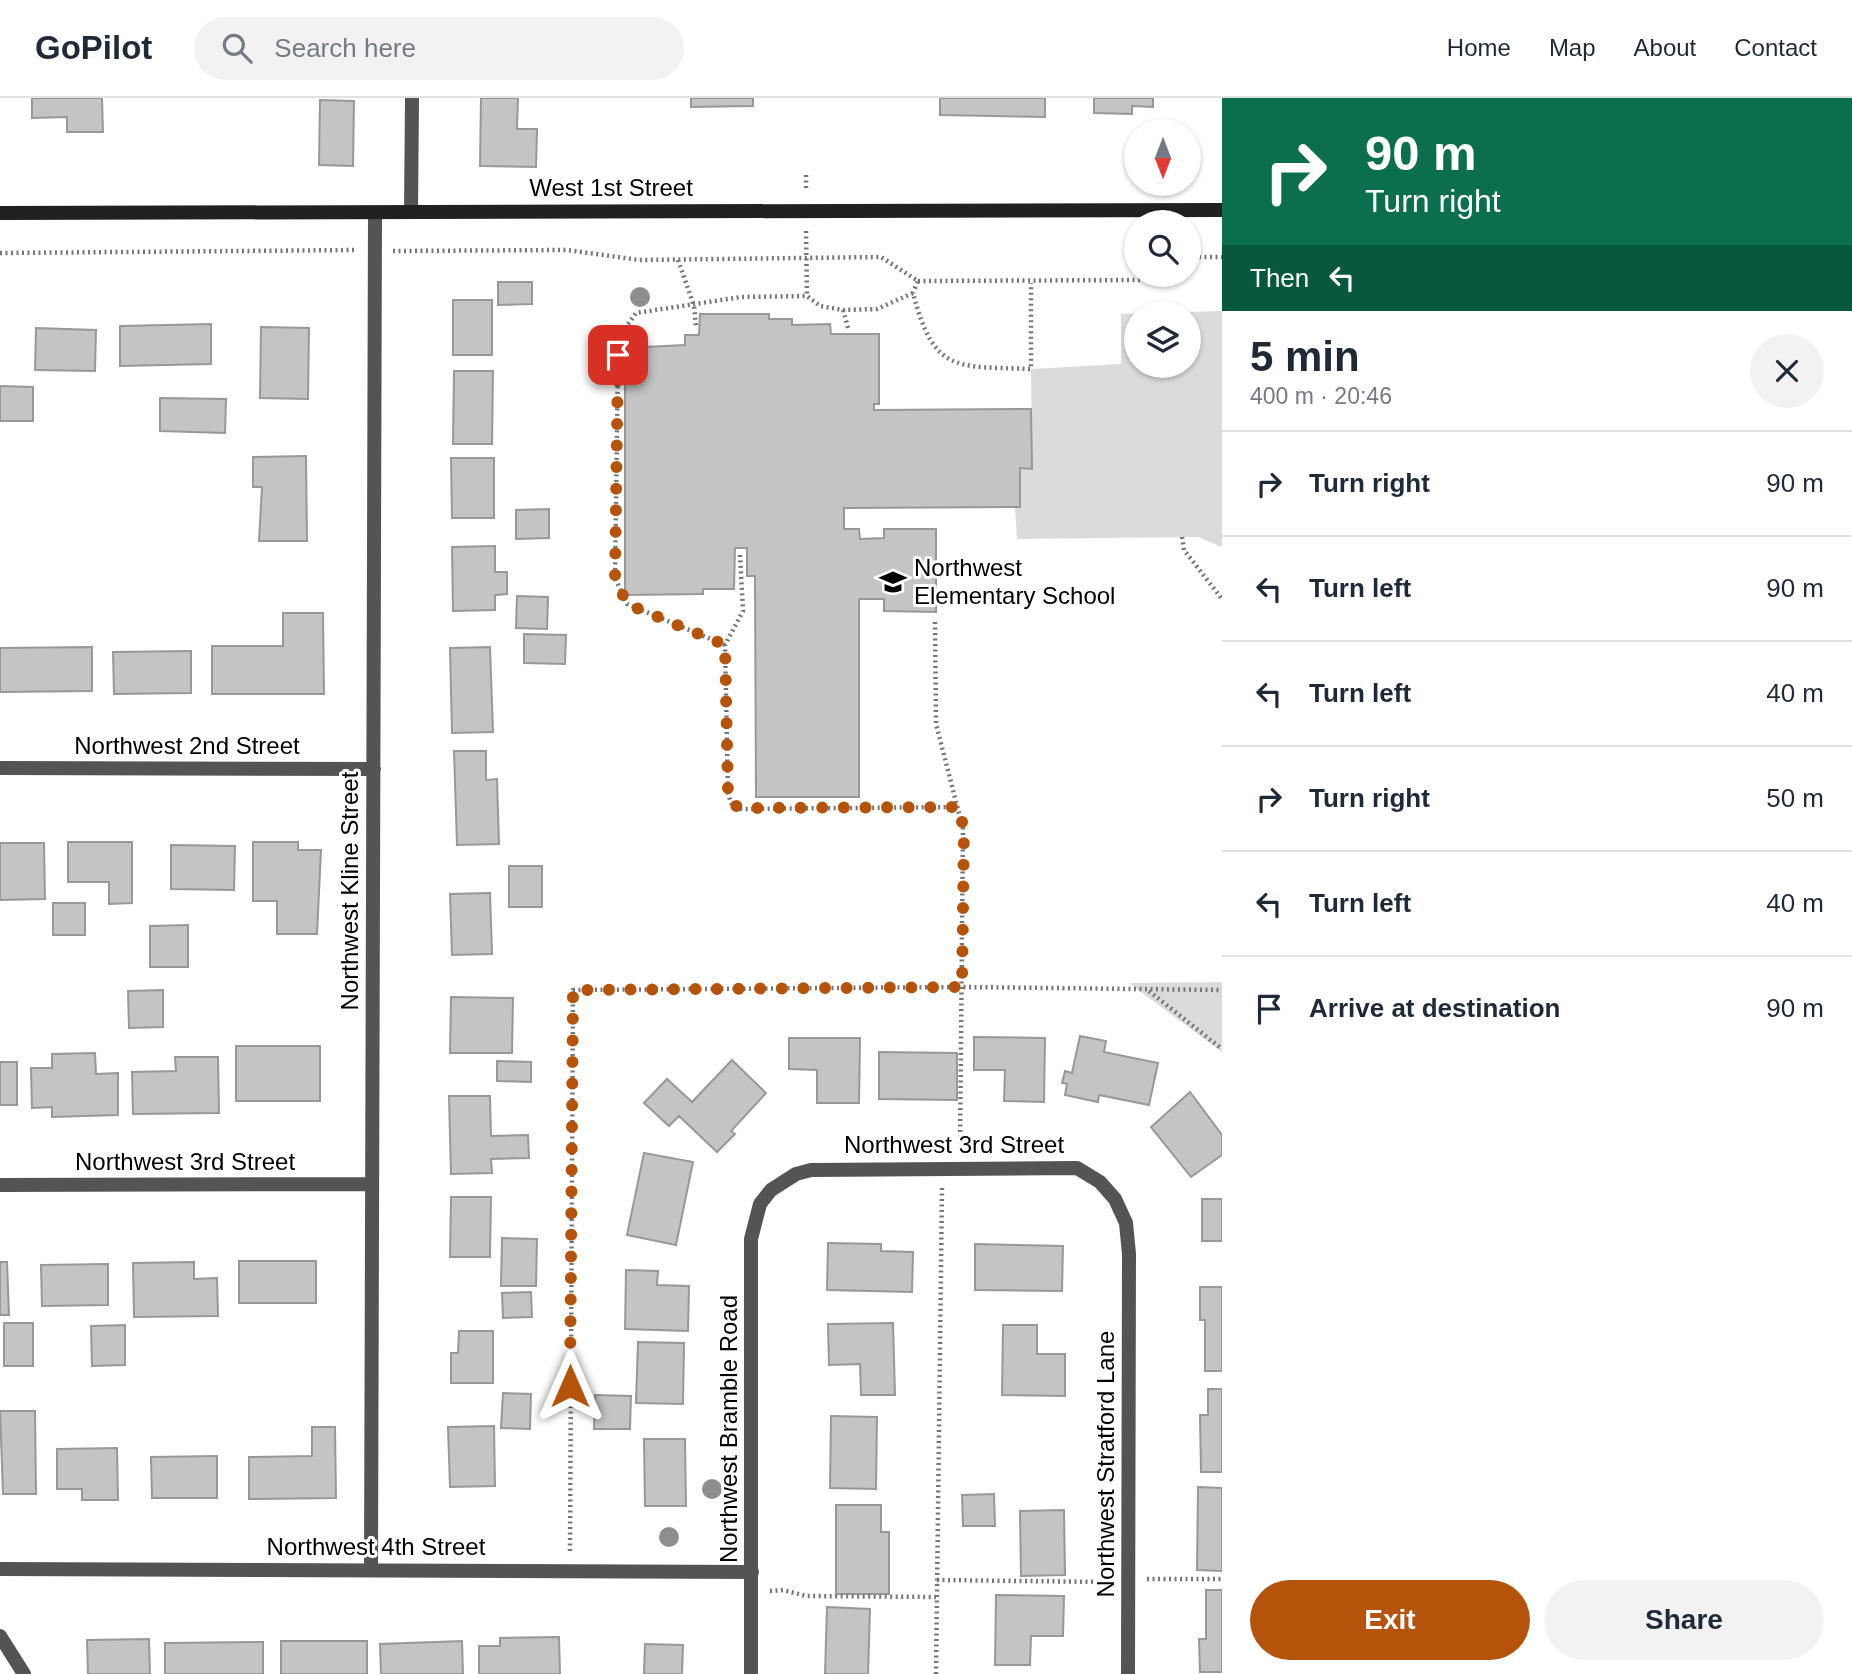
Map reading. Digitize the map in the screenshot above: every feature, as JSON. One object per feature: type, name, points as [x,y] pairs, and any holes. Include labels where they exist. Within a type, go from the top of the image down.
[{"type":"main road","name":"West 1st Street","points":[[0,213],[1222,210]]},
{"type":"street","points":[[411,212],[412,98]]},
{"type":"street","name":"Northwest Kline Street","points":[[371,1570],[374,213]]},
{"type":"street","name":"Northwest 2nd Street","points":[[0,768],[373,769]]},
{"type":"street","name":"Northwest 3rd Street","points":[[771,1190],[796,1174],[811,1170],[1077,1168],[1100,1182],[1115,1199],[1126,1223],[1129,1254]]},
{"type":"street","name":"Northwest 3rd Street","points":[[0,1185],[371,1184]]},
{"type":"street","name":"Northwest Bramble Road","points":[[751,1674],[751,1240],[760,1204],[771,1190]]},
{"type":"street","name":"Northwest Stratford Lane","points":[[1128,1674],[1129,1254]]},
{"type":"street","name":"Northwest 4th Street","points":[[0,1569],[752,1572]]},
{"type":"street","points":[[0,1636],[24,1674]]},
{"type":"path","points":[[806,175],[807,296]]},
{"type":"path","points":[[0,253],[568,250],[607,258],[678,260],[880,257],[918,281],[1031,283],[1124,280]]},
{"type":"path","points":[[1201,257],[1222,257]]},
{"type":"path","points":[[678,260],[694,306],[696,326]]},
{"type":"path","points":[[918,281],[913,293],[922,328],[930,343],[950,360],[969,366],[1031,369],[1031,283]]},
{"type":"path","points":[[725,645],[627,604],[615,578],[618,355],[626,327],[636,313],[741,297],[807,296],[820,306],[843,310],[877,309],[913,293]]},
{"type":"path","points":[[843,310],[849,331]]},
{"type":"path","points":[[1182,537],[1184,550],[1222,599]]},
{"type":"path","points":[[740,555],[743,611],[725,645],[728,793],[731,803],[740,808],[958,807]]},
{"type":"path","points":[[936,622],[936,724],[964,829],[960,1168]]},
{"type":"path","points":[[570,1570],[573,990],[962,987],[1222,990]]},
{"type":"path","points":[[1149,991],[1222,1049]]},
{"type":"path","points":[[936,1674],[942,1168]]},
{"type":"path","points":[[937,1580],[1222,1579]]},
{"type":"path","points":[[752,1591],[783,1590],[806,1596],[936,1597]]},
{"type":"shaded area","points":[[1222,311],[1222,547],[1198,537],[1017,539],[1015,507],[1020,507],[1020,468],[1032,468],[1031,369],[1121,364],[1121,314],[1124,314],[1124,378],[1201,378],[1201,312]]},
{"type":"shaded area","points":[[1222,982],[1222,1052],[1129,983]]},
{"type":"building","points":[[32,98],[102,98],[103,132],[67,132],[67,117],[32,118]]},
{"type":"building","points":[[481,98],[518,98],[517,129],[537,129],[536,167],[480,166]]},
{"type":"building","points":[[691,98],[753,98],[753,106],[691,107]]},
{"type":"building","points":[[940,98],[1045,98],[1045,117],[940,115]]},
{"type":"building","points":[[1094,98],[1153,98],[1153,107],[1132,106],[1132,114],[1094,113]]},
{"type":"building","points":[[320,100],[354,101],[353,166],[319,165]]},
{"type":"building","points":[[498,282],[532,282],[532,304],[498,305]]},
{"type":"building","points":[[453,300],[492,300],[492,355],[453,355]]},
{"type":"building","name":"Northwest Elementary School","points":[[700,314],[769,314],[769,319],[792,319],[792,325],[830,324],[831,334],[879,334],[879,404],[874,404],[874,410],[1031,409],[1032,469],[1020,468],[1020,507],[844,508],[844,529],[859,529],[860,539],[884,538],[884,529],[936,529],[936,612],[884,611],[884,599],[859,599],[859,797],[756,797],[755,576],[747,576],[747,548],[735,548],[734,589],[703,589],[703,594],[625,595],[625,348],[685,345],[685,335],[699,335]]},
{"type":"building","points":[[211,324],[211,364],[120,366],[120,326]]},
{"type":"building","points":[[261,327],[309,328],[308,399],[260,398]]},
{"type":"building","points":[[36,328],[96,330],[95,371],[35,370]]},
{"type":"building","points":[[454,371],[493,371],[492,444],[453,444]]},
{"type":"building","points":[[0,386],[33,387],[33,421],[0,421]]},
{"type":"building","points":[[160,398],[226,399],[225,433],[160,431]]},
{"type":"building","points":[[306,456],[307,541],[259,541],[262,487],[253,487],[253,457]]},
{"type":"building","points":[[451,458],[494,458],[494,518],[452,518]]},
{"type":"building","points":[[549,509],[549,538],[516,539],[516,510]]},
{"type":"building","points":[[495,546],[495,572],[507,572],[507,594],[495,595],[495,610],[453,611],[452,547]]},
{"type":"building","points":[[517,596],[548,597],[547,629],[516,628]]},
{"type":"building","points":[[283,613],[323,613],[324,694],[212,694],[212,646],[283,646]]},
{"type":"building","points":[[524,634],[566,635],[565,664],[524,663]]},
{"type":"building","points":[[92,647],[92,691],[0,692],[0,648]]},
{"type":"building","points":[[490,647],[493,732],[452,733],[450,648]]},
{"type":"building","points":[[191,651],[191,693],[114,694],[113,652]]},
{"type":"building","points":[[454,751],[486,751],[486,780],[497,779],[499,844],[457,845]]},
{"type":"building","points":[[68,842],[132,842],[132,903],[109,904],[109,882],[68,882]]},
{"type":"building","points":[[253,842],[298,842],[298,850],[321,850],[317,934],[277,934],[277,901],[253,901]]},
{"type":"building","points":[[0,843],[44,843],[45,899],[0,900]]},
{"type":"building","points":[[171,845],[235,846],[234,890],[171,889]]},
{"type":"building","points":[[509,866],[542,866],[542,907],[509,907]]},
{"type":"building","points":[[490,893],[492,954],[452,955],[450,894]]},
{"type":"building","points":[[53,903],[85,903],[85,935],[53,935]]},
{"type":"building","points":[[188,925],[188,967],[150,967],[150,926]]},
{"type":"building","points":[[163,990],[163,1027],[129,1028],[128,991]]},
{"type":"building","points":[[451,997],[513,998],[512,1053],[450,1053]]},
{"type":"building","points":[[1080,1036],[1106,1041],[1104,1052],[1158,1063],[1149,1105],[1099,1095],[1098,1102],[1065,1095],[1067,1084],[1062,1083],[1065,1071],[1072,1073]]},
{"type":"building","points":[[974,1037],[1045,1038],[1044,1102],[1004,1101],[1005,1070],[974,1070]]},
{"type":"building","points":[[789,1038],[860,1038],[859,1103],[817,1103],[817,1070],[789,1069]]},
{"type":"building","points":[[236,1046],[320,1046],[320,1101],[236,1101]]},
{"type":"building","points":[[879,1052],[957,1053],[957,1100],[879,1099]]},
{"type":"building","points":[[95,1053],[96,1074],[118,1073],[118,1115],[52,1117],[52,1107],[32,1108],[31,1068],[52,1068],[52,1054]]},
{"type":"building","points":[[175,1057],[218,1057],[219,1113],[133,1114],[132,1072],[176,1071]]},
{"type":"building","points":[[732,1060],[766,1093],[731,1131],[735,1134],[717,1152],[679,1116],[669,1126],[644,1103],[667,1079],[692,1102]]},
{"type":"building","points":[[497,1061],[531,1062],[531,1082],[497,1081]]},
{"type":"building","points":[[0,1062],[17,1062],[17,1105],[0,1105]]},
{"type":"building","points":[[1190,1092],[1222,1135],[1222,1155],[1191,1177],[1151,1127]]},
{"type":"building","points":[[449,1096],[490,1096],[491,1136],[528,1135],[529,1158],[491,1159],[492,1173],[451,1174]]},
{"type":"building","points":[[644,1153],[693,1162],[676,1245],[627,1235]]},
{"type":"building","points":[[451,1197],[491,1197],[490,1257],[450,1257]]},
{"type":"building","points":[[1202,1199],[1222,1199],[1222,1241],[1202,1241]]},
{"type":"building","points":[[502,1238],[537,1239],[536,1286],[501,1286]]},
{"type":"building","points":[[828,1243],[881,1244],[881,1251],[913,1252],[912,1292],[827,1290]]},
{"type":"building","points":[[975,1244],[1063,1246],[1062,1291],[975,1290]]},
{"type":"building","points":[[239,1261],[316,1261],[316,1303],[239,1303]]},
{"type":"building","points":[[0,1262],[7,1262],[9,1315],[0,1315]]},
{"type":"building","points":[[194,1262],[194,1279],[217,1278],[218,1316],[134,1317],[133,1263]]},
{"type":"building","points":[[108,1264],[108,1305],[42,1306],[41,1265]]},
{"type":"building","points":[[626,1270],[658,1271],[657,1285],[689,1286],[688,1331],[625,1329]]},
{"type":"building","points":[[1200,1287],[1222,1287],[1222,1371],[1205,1371],[1205,1320],[1200,1320]]},
{"type":"building","points":[[531,1292],[532,1317],[503,1318],[502,1293]]},
{"type":"building","points":[[4,1323],[33,1323],[33,1366],[4,1366]]},
{"type":"building","points":[[893,1323],[895,1395],[861,1395],[860,1364],[829,1365],[828,1324]]},
{"type":"building","points":[[125,1325],[125,1365],[92,1366],[91,1326]]},
{"type":"building","points":[[1003,1325],[1037,1325],[1037,1354],[1065,1354],[1065,1396],[1002,1395]]},
{"type":"building","points":[[459,1331],[493,1331],[493,1383],[451,1383],[451,1353],[458,1353]]},
{"type":"building","points":[[638,1342],[684,1343],[683,1404],[636,1403]]},
{"type":"building","points":[[1208,1389],[1222,1389],[1222,1472],[1201,1472],[1200,1415],[1208,1415]]},
{"type":"building","points":[[503,1393],[531,1394],[530,1429],[501,1428]]},
{"type":"building","points":[[595,1395],[631,1396],[630,1429],[594,1429]]},
{"type":"building","points":[[0,1411],[35,1411],[36,1494],[3,1494]]},
{"type":"building","points":[[831,1416],[877,1417],[876,1489],[830,1488]]},
{"type":"building","points":[[494,1426],[495,1486],[450,1487],[448,1427]]},
{"type":"building","points":[[312,1427],[335,1427],[336,1498],[249,1499],[249,1457],[312,1456]]},
{"type":"building","points":[[644,1439],[685,1439],[686,1506],[645,1506]]},
{"type":"building","points":[[117,1448],[118,1500],[82,1500],[82,1489],[57,1489],[57,1449]]},
{"type":"building","points":[[217,1456],[217,1498],[152,1498],[151,1457]]},
{"type":"building","points":[[1198,1487],[1222,1488],[1222,1571],[1197,1570]]},
{"type":"building","points":[[994,1494],[995,1526],[963,1526],[962,1495]]},
{"type":"building","points":[[836,1505],[881,1505],[881,1532],[889,1532],[889,1594],[836,1594]]},
{"type":"building","points":[[1064,1510],[1065,1575],[1021,1576],[1020,1511]]},
{"type":"building","points":[[1206,1590],[1222,1590],[1222,1672],[1200,1672],[1199,1639],[1206,1639]]},
{"type":"building","points":[[996,1595],[1064,1596],[1063,1636],[1031,1636],[1030,1665],[995,1665]]},
{"type":"building","points":[[827,1607],[870,1609],[868,1674],[825,1674]]},
{"type":"building","points":[[559,1637],[560,1674],[479,1674],[479,1646],[500,1646],[500,1638]]},
{"type":"building","points":[[149,1639],[150,1674],[88,1674],[87,1640]]},
{"type":"building","points":[[281,1641],[367,1641],[367,1674],[281,1674]]},
{"type":"building","points":[[462,1641],[463,1674],[381,1674],[380,1644]]},
{"type":"building","points":[[263,1642],[263,1674],[165,1674],[165,1643]]},
{"type":"building","points":[[645,1644],[683,1645],[682,1674],[644,1674]]},
{"type":"place","name":"Northwest Elementary School","points":[[893,582]]},
{"type":"route","points":[[570,1386],[573,990],[962,987],[964,829],[958,807],[740,808],[731,803],[728,793],[725,645],[627,604],[615,578],[618,355]]}]
